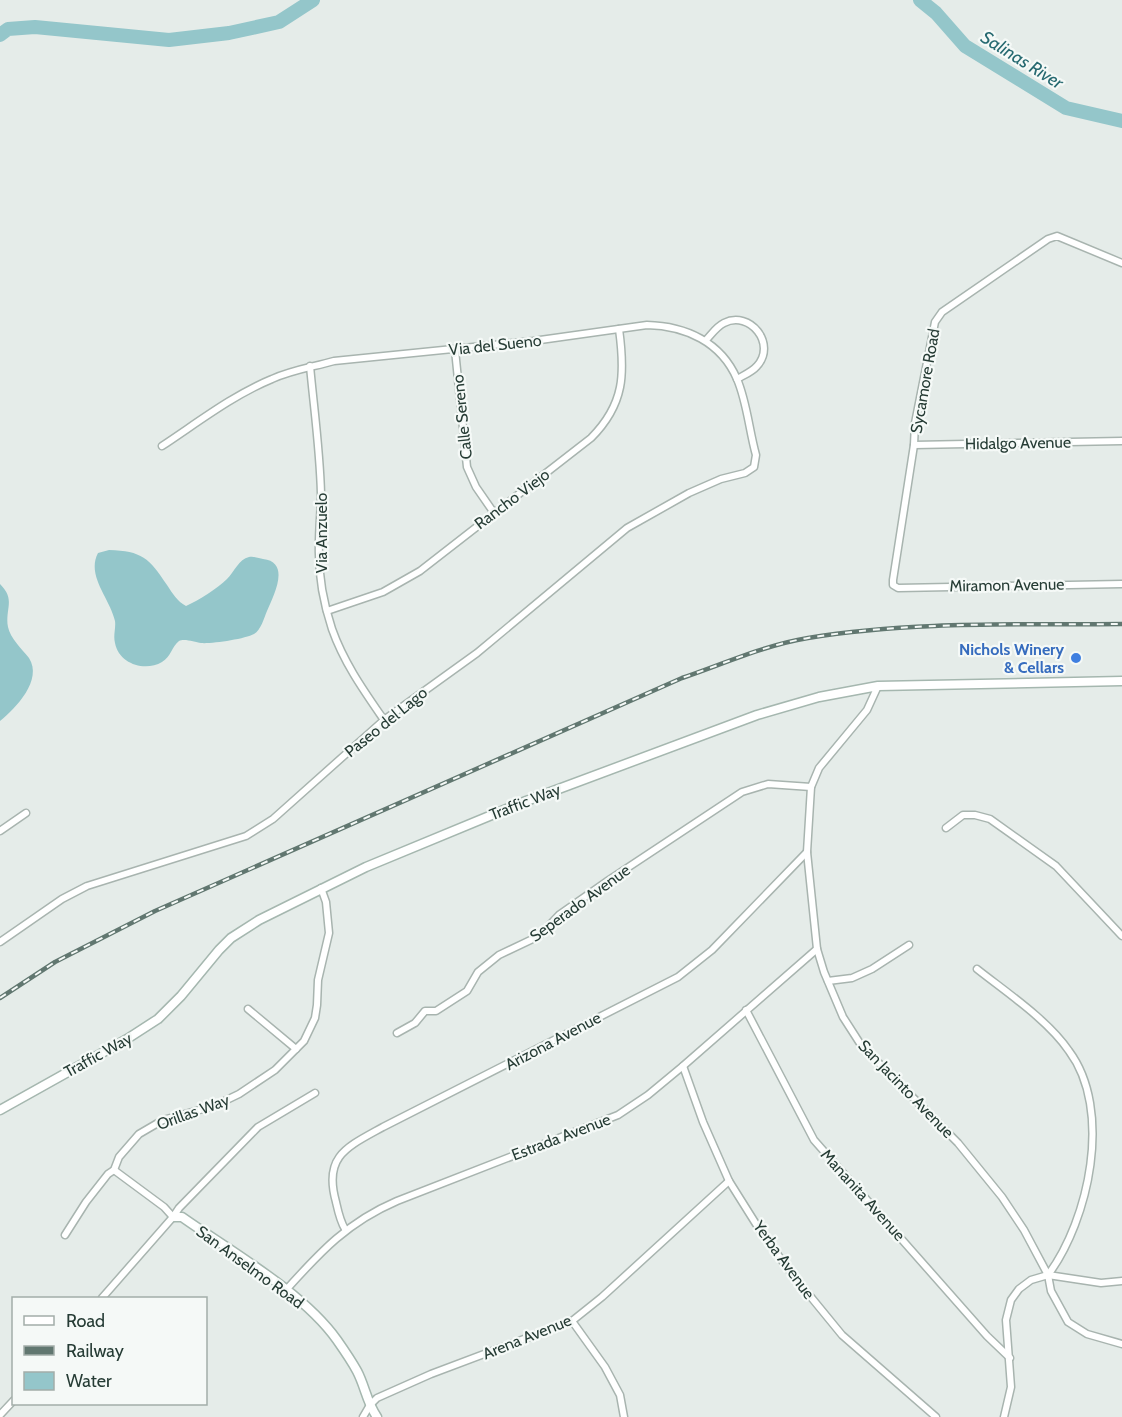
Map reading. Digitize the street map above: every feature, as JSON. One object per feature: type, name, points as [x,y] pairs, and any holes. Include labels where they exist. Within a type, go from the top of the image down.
[{"type":"street","name":"Sycamore Road","points":[[893,585],[914,446],[915,423],[935,322],[942,312],[1048,239],[1058,236],[1122,263]]},
{"type":"street","points":[[706,340],[720,325],[734,320],[748,322],[759,332],[764,345],[762,359],[753,371],[737,379]]},
{"type":"street","name":"Via del Sueno","points":[[162,446],[252,388],[270,379],[310,366],[454,350],[639,325],[663,326],[706,340],[726,362],[737,379],[756,455],[754,467]]},
{"type":"street","name":"Rancho Viejo","points":[[327,611],[363,600],[420,571],[585,444],[608,419],[620,393],[623,375],[619,329]]},
{"type":"street","name":"Calle Sereno","points":[[454,350],[467,467],[476,487],[494,513]]},
{"type":"street","name":"Via Anzuelo","points":[[310,366],[320,468],[319,565],[327,611],[349,668],[384,720]]},
{"type":"street","name":"Hidalgo Avenue","points":[[914,446],[1122,441]]},
{"type":"street","name":"Paseo del Lago","points":[[0,942],[62,899],[87,886],[246,836],[288,807],[384,720],[477,653],[627,528],[689,493],[745,473],[754,467]]},
{"type":"street","name":"Miramon Avenue","points":[[893,585],[897,588],[1122,584]]},
{"type":"street","name":"Traffic Way","points":[[0,1110],[127,1039],[158,1019],[231,938],[259,920],[321,888],[522,803],[757,716],[819,697],[878,686],[1122,681]]},
{"type":"street","name":"San Jacinto Avenue","points":[[878,686],[867,710],[819,768],[811,787],[807,852],[817,949],[828,981],[843,1017],[861,1046],[977,1164],[1002,1197],[1024,1230],[1048,1275],[1051,1291],[1068,1322],[1087,1334],[1122,1344]]},
{"type":"street","name":"Seperado Avenue","points":[[397,1033],[415,1023],[425,1011],[436,1011],[467,991],[478,972],[499,955],[539,936],[559,915],[734,796],[749,788],[768,784],[811,787]]},
{"type":"street","points":[[0,831],[26,813]]},
{"type":"street","points":[[946,828],[963,815],[990,819],[1056,866],[1122,936]]},
{"type":"street","name":"Arizona Avenue","points":[[345,1229],[335,1200],[332,1177],[334,1163],[343,1151],[383,1127],[678,977],[712,950],[807,852]]},
{"type":"street","name":"Orillas Way","points":[[65,1235],[86,1202],[108,1173],[114,1170],[119,1157],[145,1129],[163,1120],[227,1101],[260,1082],[285,1061],[307,1036],[318,1005],[318,980],[327,946],[329,927],[326,902],[321,888]]},
{"type":"street","points":[[828,981],[852,978],[909,945]]},
{"type":"street","name":"Estrada Avenue","points":[[286,1290],[345,1229],[367,1215],[396,1201],[618,1115],[648,1095],[683,1066],[817,949]]},
{"type":"street","points":[[977,969],[1013,997],[1064,1044],[1076,1061],[1088,1089],[1091,1109],[1091,1150],[1084,1196],[1069,1240],[1048,1275]]},
{"type":"street","points":[[248,1009],[296,1050]]},
{"type":"street","name":"Mananita Avenue","points":[[746,1010],[813,1140],[987,1336],[1010,1358]]},
{"type":"street","name":"Yerba Avenue","points":[[683,1066],[703,1122],[729,1181],[788,1269],[842,1335],[936,1417]]},
{"type":"street","points":[[104,1297],[179,1208],[258,1127],[315,1093]]},
{"type":"street","points":[[114,1170],[164,1207],[173,1217]]},
{"type":"street","name":"Arena Avenue","points":[[363,1417],[377,1398],[431,1374],[572,1321],[602,1297],[729,1181]]},
{"type":"street","name":"San Anselmo Road","points":[[173,1217],[182,1217],[286,1290],[335,1337],[358,1372],[377,1417]]},
{"type":"street","points":[[1004,1417],[1011,1387],[1006,1320],[1015,1293],[1040,1276],[1048,1275],[1101,1283],[1122,1281]]},
{"type":"street","points":[[572,1321],[605,1367],[620,1395],[624,1417]]},
{"type":"street","points":[[0,1415],[12,1402]]},
{"type":"water","points":[[109,550],[129,552],[144,558],[155,568],[175,597],[186,606],[218,587],[245,558],[256,557],[271,561],[276,566],[278,580],[262,624],[254,634],[212,643],[181,640],[162,662],[141,666],[127,661],[117,650],[114,640],[115,621],[97,579],[95,562],[98,553]]},
{"type":"water","points":[[0,584],[9,600],[7,620],[9,631],[29,658],[33,675],[26,693],[0,721]]},
{"type":"waterway","name":"Salinas River","points":[[0,35],[8,29],[35,27],[169,40],[229,33],[279,22],[313,0]]},
{"type":"waterway","name":"Salinas River","points":[[920,0],[936,13],[965,46],[1066,108],[1122,121]]},
{"type":"railway","points":[[0,998],[55,962],[155,911],[682,678],[760,650],[808,638],[925,626],[1122,624]]},
{"type":"place","name":"Nichols Winery & Cellars","points":[[1076,658]]}]
